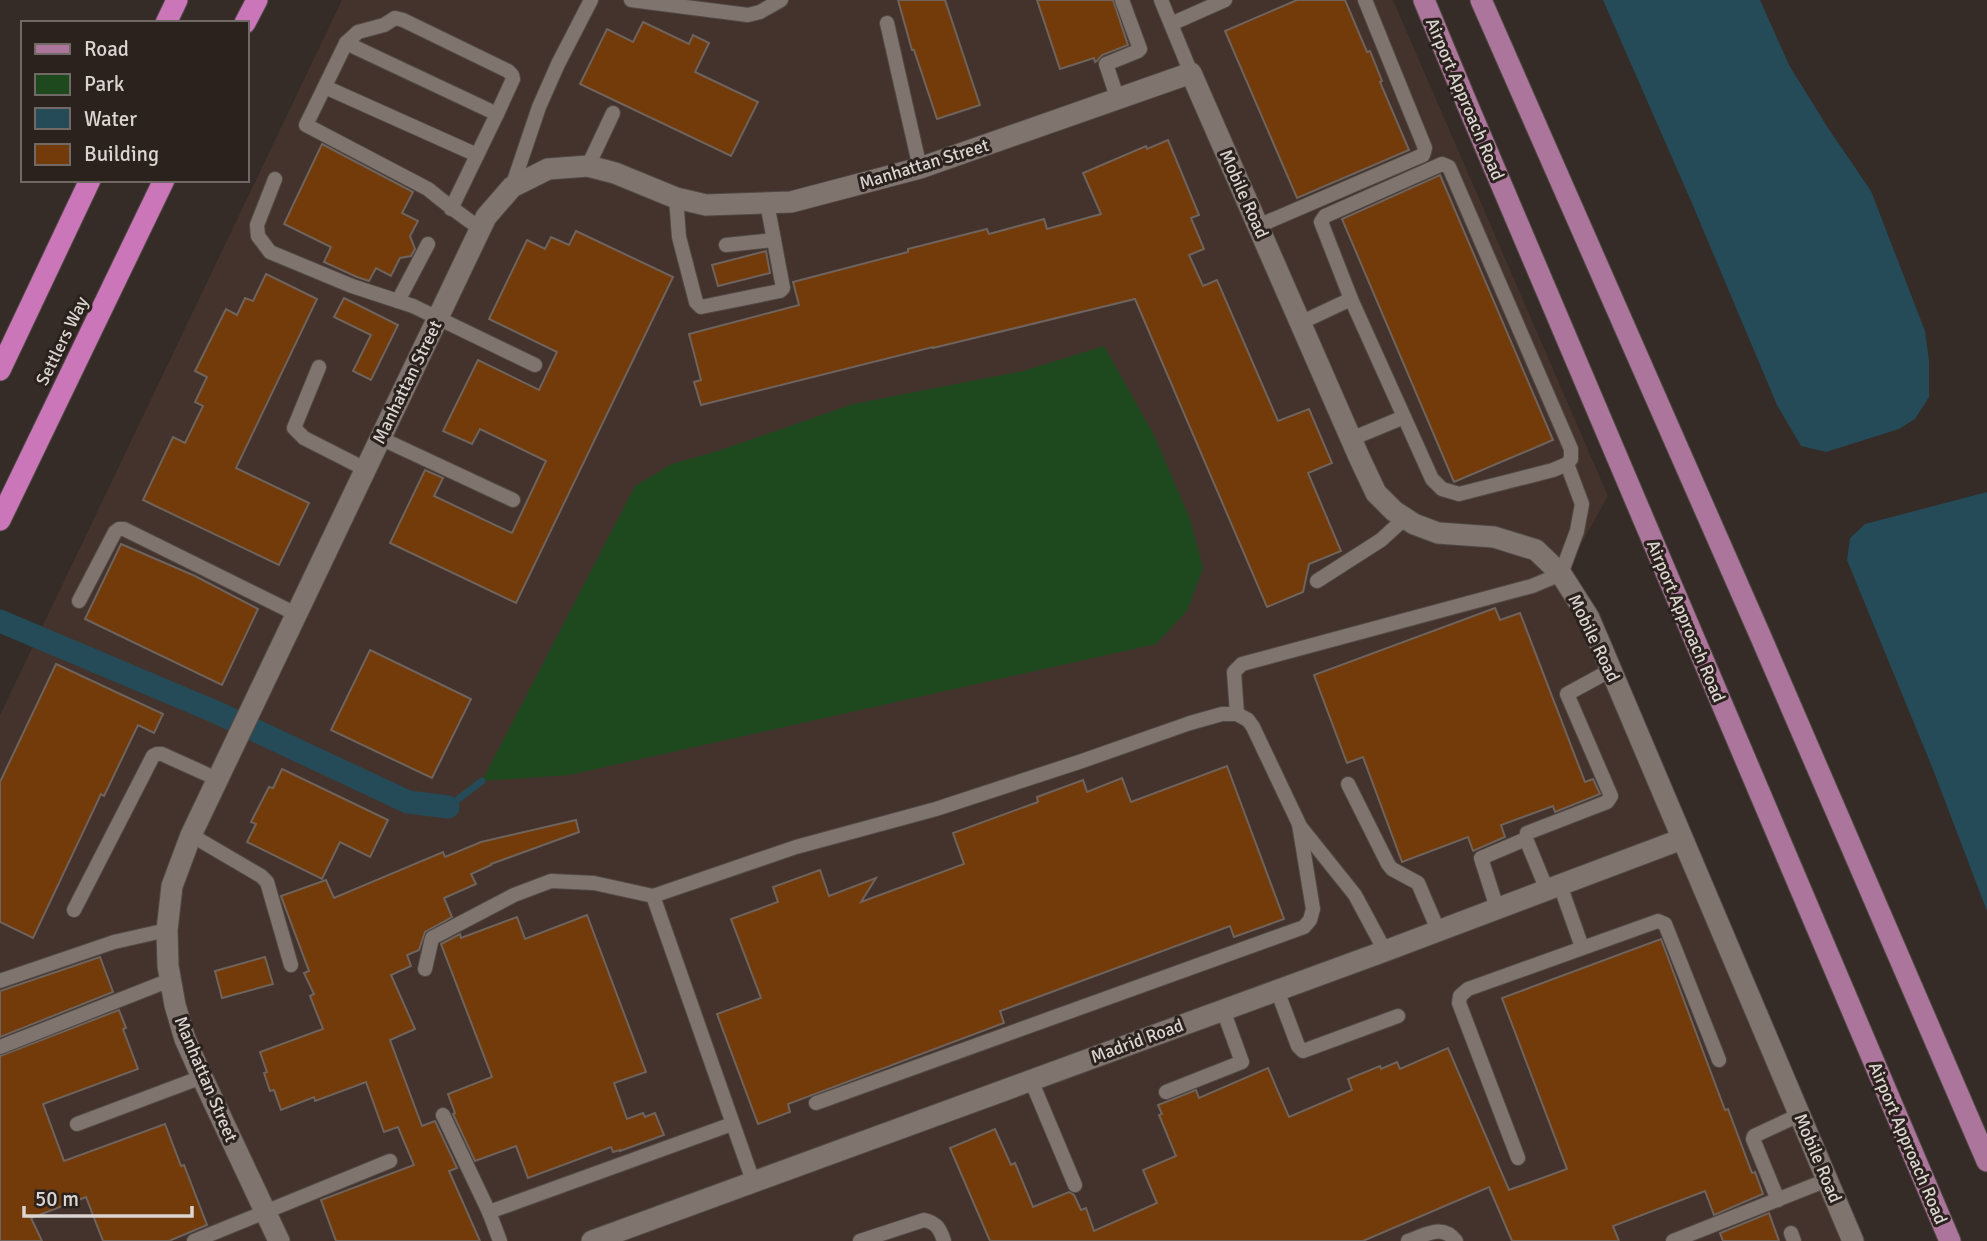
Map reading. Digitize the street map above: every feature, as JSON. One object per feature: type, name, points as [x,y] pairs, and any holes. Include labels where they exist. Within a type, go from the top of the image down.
[{"type":"highway","points":[[167,21],[177,0]]},
{"type":"highway","points":[[239,21],[249,0]]},
{"type":"highway","points":[[246,21],[257,0]]},
{"type":"highway","points":[[0,370],[89,182]]},
{"type":"highway","name":"Settlers Way","points":[[0,520],[164,182]]},
{"type":"main road","name":"Airport Approach Road","points":[[1424,0],[1950,1241]]},
{"type":"main road","points":[[1480,0],[1760,635],[1987,1161]]},
{"type":"street","name":"Manhattan Street","points":[[273,1239],[266,1213],[185,1039],[175,1005],[168,966],[167,930],[172,886],[191,835],[217,779],[486,217],[512,187],[548,169],[588,166],[615,173],[676,198],[706,205],[792,202],[920,168],[1191,73]]},
{"type":"street","name":"Mobile Road","points":[[1191,73],[1376,493],[1404,519],[1437,533],[1494,537],[1536,550],[1561,573],[1589,618],[1853,1241]]},
{"type":"street","name":"Madrid Road","points":[[592,1241],[1682,839]]},
{"type":"lane","points":[[512,187],[539,107],[591,0]]},
{"type":"lane","points":[[631,0],[748,15],[760,12],[780,0]]},
{"type":"lane","points":[[1118,100],[1106,64],[1140,49],[1122,0]]},
{"type":"lane","points":[[1161,0],[1191,73]]},
{"type":"lane","points":[[1171,23],[1202,5],[1225,0]]},
{"type":"lane","points":[[1258,226],[1425,152],[1365,0]]},
{"type":"lane","points":[[452,209],[513,79],[512,75],[403,20],[395,18],[384,25],[358,32],[346,43],[306,125],[428,189],[452,209],[481,229]]},
{"type":"lane","points":[[887,23],[920,168]]},
{"type":"lane","points":[[346,43],[497,114]]},
{"type":"lane","points":[[325,87],[477,155]]},
{"type":"lane","points":[[588,166],[613,113]]},
{"type":"lane","points":[[1446,164],[1571,449],[1571,459],[1567,464],[1553,470],[1460,494],[1447,492],[1436,485],[1351,299],[1321,224],[1322,219],[1446,164]]},
{"type":"lane","points":[[275,179],[257,225],[258,236],[265,249],[352,286],[438,318],[535,366]]},
{"type":"lane","points":[[676,198],[678,237],[699,306],[782,290],[784,284],[767,203]]},
{"type":"lane","points":[[726,245],[774,240]]},
{"type":"lane","points":[[398,301],[428,244]]},
{"type":"lane","points":[[1300,323],[1351,299]]},
{"type":"lane","points":[[319,367],[295,422],[295,428],[304,438],[365,469]]},
{"type":"lane","points":[[1351,439],[1404,418]]},
{"type":"lane","points":[[380,438],[513,500]]},
{"type":"lane","points":[[1237,714],[1234,672],[1242,664],[1532,586],[1561,573],[1577,531],[1582,504],[1567,464]]},
{"type":"lane","points":[[1317,580],[1381,540],[1404,519]]},
{"type":"lane","points":[[79,601],[116,532],[124,529],[296,614]]},
{"type":"lane","points":[[1583,947],[1554,887],[1526,839],[1527,833],[1532,830],[1610,799],[1611,794],[1567,694],[1611,670]]},
{"type":"lane","points":[[425,969],[432,939],[514,895],[551,881],[594,883],[653,896],[796,847],[936,809],[1222,714],[1237,714],[1248,720],[1253,727],[1299,824],[1355,895],[1385,950]]},
{"type":"lane","points":[[74,910],[153,756],[162,754],[217,779]]},
{"type":"lane","points":[[1348,784],[1388,864],[1418,883],[1438,930]]},
{"type":"lane","points":[[816,1104],[1304,927],[1310,920],[1313,909],[1299,824]]},
{"type":"lane","points":[[191,835],[267,882],[291,965]]},
{"type":"lane","points":[[1497,908],[1481,858],[1526,839]]},
{"type":"lane","points":[[653,896],[753,1181]]},
{"type":"lane","points":[[1518,1158],[1459,1003],[1460,996],[1468,989],[1658,921],[1665,925],[1719,1060]]},
{"type":"lane","points":[[0,981],[114,942],[167,930]]},
{"type":"lane","points":[[0,1047],[170,981]]},
{"type":"lane","points":[[1277,990],[1298,1046],[1303,1051],[1398,1016]]},
{"type":"lane","points":[[1166,1092],[1242,1062],[1223,1010]]},
{"type":"lane","points":[[77,1124],[202,1077]]},
{"type":"lane","points":[[1031,1080],[1075,1185]]},
{"type":"lane","points":[[443,1115],[500,1241]]},
{"type":"lane","points":[[1778,1199],[1754,1136],[1799,1115]]},
{"type":"lane","points":[[489,1212],[732,1124]]},
{"type":"lane","points":[[194,1241],[390,1161]]},
{"type":"lane","points":[[1673,1241],[1827,1180]]},
{"type":"lane","points":[[860,1241],[924,1220],[933,1222],[939,1228],[944,1241]]},
{"type":"lane","points":[[1408,1241],[1437,1231],[1451,1234],[1456,1241]]},
{"type":"shaded area","points":[[342,0],[1393,0],[1608,496],[1564,575],[1850,1241],[0,1241],[0,715]]},
{"type":"green space","points":[[1104,346],[1154,435],[1190,519],[1203,568],[1187,611],[1156,644],[569,775],[482,781],[635,486],[672,464],[718,451],[853,404],[1023,371]]},
{"type":"water","points":[[1603,0],[1760,0],[1789,65],[1871,191],[1925,331],[1929,360],[1929,397],[1915,419],[1899,429],[1826,452],[1801,446],[1777,405]]},
{"type":"water","points":[[1987,492],[1987,911],[1932,767],[1847,560],[1850,538],[1865,524]]},
{"type":"building","points":[[898,0],[945,0],[980,105],[937,119],[912,50]]},
{"type":"building","points":[[1037,0],[1113,0],[1128,45],[1102,55],[1095,62],[1094,58],[1060,69]]},
{"type":"building","points":[[1297,0],[1345,0],[1367,52],[1370,51],[1409,150],[1297,198],[1225,31]]},
{"type":"building","points":[[643,22],[689,44],[693,35],[709,43],[695,72],[758,102],[731,156],[580,84],[607,29],[633,42]]},
{"type":"building","points":[[1168,140],[1199,215],[1191,218],[1204,249],[1189,255],[1203,286],[1217,280],[1278,421],[1309,409],[1332,463],[1308,473],[1341,551],[1309,564],[1303,592],[1267,607],[1135,299],[701,405],[694,382],[701,380],[689,334],[799,305],[793,282],[987,229],[989,234],[1044,219],[1047,229],[1101,214],[1083,173],[1146,146],[1147,149]]},
{"type":"building","points":[[322,144],[413,192],[402,213],[418,221],[410,236],[415,249],[411,256],[400,258],[391,276],[376,268],[369,281],[324,262],[331,247],[284,224]]},
{"type":"building","points":[[1440,175],[1553,440],[1454,482],[1342,219]]},
{"type":"building","points":[[576,231],[673,277],[516,603],[390,543],[425,470],[443,478],[434,496],[512,533],[546,461],[480,429],[472,444],[443,431],[478,360],[539,390],[557,352],[489,319],[527,240],[545,249],[551,237],[569,245]]},
{"type":"building","points":[[766,251],[770,273],[718,286],[712,265]]},
{"type":"building","points":[[266,274],[317,299],[236,468],[309,503],[279,565],[143,500],[173,437],[185,443],[203,406],[195,402],[207,377],[195,371],[226,309],[237,315],[245,298],[253,301]]},
{"type":"building","points":[[344,298],[398,325],[371,380],[353,371],[371,335],[334,317]]},
{"type":"building","points":[[121,544],[195,576],[258,609],[222,685],[85,619]]},
{"type":"building","points":[[1495,608],[1500,620],[1520,613],[1585,782],[1593,779],[1600,794],[1555,812],[1553,806],[1501,825],[1505,837],[1473,851],[1468,837],[1402,862],[1363,757],[1347,763],[1314,675]]},
{"type":"building","points":[[370,650],[471,699],[432,778],[331,730]]},
{"type":"building","points":[[56,664],[163,714],[154,733],[138,725],[104,796],[101,794],[33,938],[0,922],[0,782]]},
{"type":"building","points":[[1227,766],[1284,919],[1234,937],[1230,926],[1000,1011],[1004,1023],[788,1104],[790,1112],[758,1124],[717,1014],[761,998],[731,919],[778,902],[773,887],[820,870],[829,896],[876,878],[861,902],[964,864],[953,833],[1038,802],[1037,797],[1083,780],[1087,792],[1122,778],[1131,802]]},
{"type":"building","points":[[282,769],[388,820],[370,857],[340,842],[322,879],[247,842],[256,824],[251,822],[269,787],[273,788]]},
{"type":"building","points":[[576,820],[579,832],[471,874],[476,884],[444,898],[452,917],[425,932],[419,950],[407,955],[411,966],[391,975],[415,1029],[390,1040],[422,1126],[435,1121],[457,1168],[449,1171],[480,1241],[336,1241],[321,1200],[414,1165],[398,1127],[384,1132],[366,1082],[281,1110],[274,1090],[270,1091],[260,1052],[323,1029],[310,996],[314,994],[304,973],[309,971],[281,896],[326,880],[334,898],[443,852],[445,857],[481,842]]},
{"type":"building","points":[[587,915],[646,1072],[614,1083],[627,1119],[643,1113],[645,1117],[655,1113],[664,1135],[620,1151],[613,1152],[611,1147],[528,1178],[516,1146],[475,1161],[453,1114],[455,1113],[448,1094],[492,1077],[441,944],[460,934],[461,938],[517,917],[525,939]]},
{"type":"building","points":[[1661,939],[1725,1110],[1728,1109],[1752,1173],[1755,1172],[1763,1194],[1714,1215],[1705,1191],[1613,1226],[1619,1241],[1512,1241],[1489,1187],[1363,1241],[990,1241],[950,1148],[995,1129],[1011,1165],[1015,1163],[1033,1207],[1069,1192],[1074,1195],[1081,1210],[1086,1208],[1094,1231],[1157,1203],[1143,1170],[1176,1156],[1159,1115],[1162,1114],[1158,1105],[1196,1090],[1199,1098],[1268,1068],[1289,1117],[1352,1090],[1348,1079],[1397,1062],[1400,1069],[1448,1048],[1509,1190],[1567,1169],[1502,998]]},
{"type":"building","points":[[100,957],[113,992],[0,1037],[0,991]]},
{"type":"building","points":[[265,957],[273,984],[222,998],[215,971]]},
{"type":"building","points":[[119,1010],[138,1069],[43,1104],[64,1161],[165,1124],[207,1225],[169,1241],[103,1241],[86,1197],[31,1218],[42,1241],[0,1241],[0,1056]]},
{"type":"building","points":[[1769,1213],[1779,1241],[1723,1241],[1720,1233]]},
{"type":"waterway","points":[[0,621],[218,713],[408,802],[448,807]]},
{"type":"waterway","points":[[448,807],[482,781]]}]
